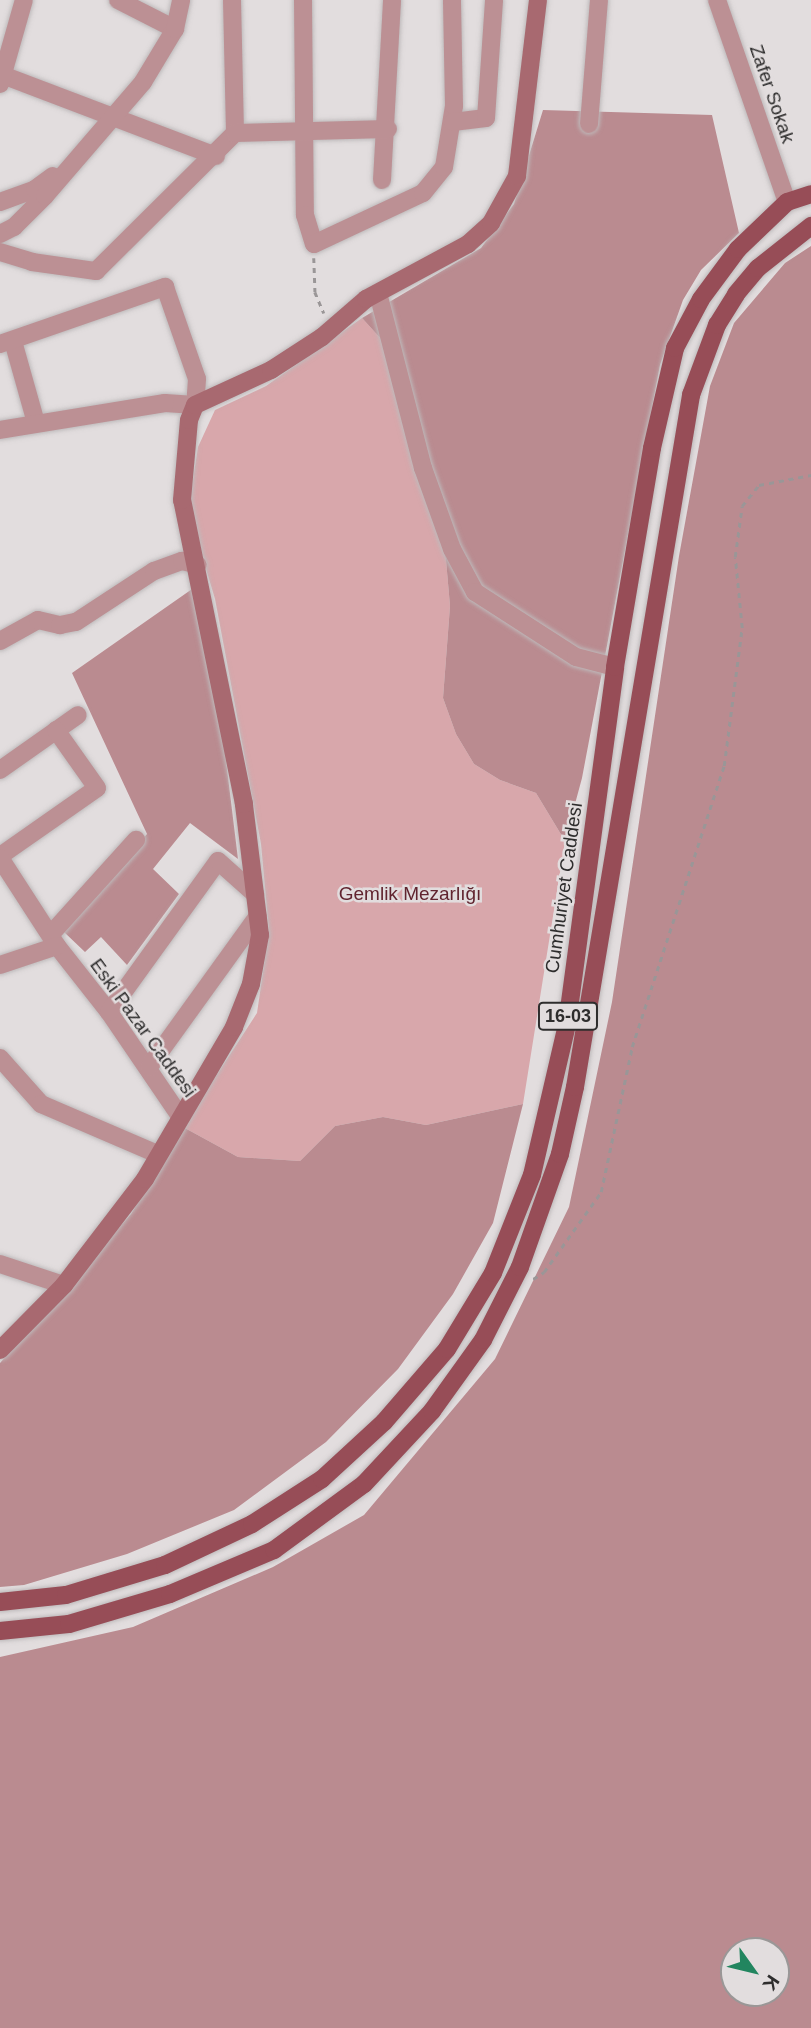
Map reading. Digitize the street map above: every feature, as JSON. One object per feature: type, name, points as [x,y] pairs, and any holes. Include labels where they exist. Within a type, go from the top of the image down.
[{"type":"main road","name":"Cumhuriyet Caddesi","points":[[0,1602],[66,1595],[165,1565],[252,1524],[322,1479],[384,1422],[447,1349],[494,1273],[533,1175],[567,1024],[614,667],[652,448],[675,348],[701,299],[738,249],[787,202],[811,194]]},
{"type":"main road","name":"16-03","points":[[0,1631],[69,1624],[170,1594],[274,1550],[364,1484],[432,1411],[483,1339],[510,1289],[560,1154],[575,1087],[691,395],[717,325],[736,294],[758,268],[811,226]]},
{"type":"street","points":[[24,0],[1,78],[116,117],[216,156]]},
{"type":"street","points":[[118,0],[175,29]]},
{"type":"street","points":[[0,234],[14,227],[116,117],[144,82],[175,29],[181,0]]},
{"type":"street","points":[[0,252],[33,262],[96,271],[216,156],[235,133],[232,0]]},
{"type":"street","points":[[303,0],[305,215],[314,244],[423,193],[444,167],[453,122],[452,0]]},
{"type":"street","points":[[382,180],[388,129],[392,0]]},
{"type":"street","points":[[453,122],[486,118],[495,0]]},
{"type":"street","points":[[0,430],[165,403],[195,405],[271,370],[378,293],[468,244],[505,203],[520,154],[538,0]]},
{"type":"street","points":[[589,124],[598,0]]},
{"type":"street","name":"Zafer Sokak","points":[[717,0],[787,202]]},
{"type":"street","points":[[235,133],[388,129]]},
{"type":"street","points":[[0,202],[35,190],[76,160]]},
{"type":"street","points":[[36,423],[6,342],[165,287],[197,379],[195,405],[189,420],[182,500],[198,565],[244,804],[260,935],[247,995],[234,1027],[180,1116]]},
{"type":"street","points":[[378,293],[424,468],[452,549],[475,592],[576,657],[614,667]]},
{"type":"street","points":[[0,640],[38,620],[60,625],[76,622],[154,571],[182,561],[198,565]]},
{"type":"street","points":[[0,770],[78,715]]},
{"type":"street","points":[[0,857],[97,788],[56,730]]},
{"type":"street","points":[[0,965],[54,940],[136,840]]},
{"type":"street","name":"Eski Pazar Caddesi","points":[[0,857],[54,940],[110,1012],[180,1116],[117,1219],[64,1285],[0,1350]]},
{"type":"street","points":[[110,1012],[218,861],[255,894]]},
{"type":"street","points":[[149,1068],[258,916]]},
{"type":"street","points":[[0,1058],[41,1104],[157,1154]]},
{"type":"street","points":[[0,1264],[64,1285]]},
{"type":"path","points":[[314,244],[315,292],[331,329]]},
{"type":"path","points":[[510,1289],[544,1272],[601,1192],[632,1047],[728,747],[742,628],[735,557],[742,506],[759,485],[811,475]]},
{"type":"green space","name":"Gemlik Mezarlığı","points":[[362,318],[382,340],[446,560],[450,606],[443,698],[456,734],[474,764],[500,780],[536,793],[565,841],[523,1104],[426,1125],[383,1117],[335,1126],[300,1161],[238,1157],[183,1127],[257,1013],[269,931],[261,844],[215,599],[195,532],[191,493],[198,447],[215,410],[266,386]]},
{"type":"shaded area","points":[[543,110],[712,115],[739,233],[701,270],[683,300],[660,365],[582,778],[565,841],[536,793],[500,780],[474,764],[456,734],[443,698],[450,606],[446,560],[382,340],[362,318],[481,248],[514,204]]},
{"type":"shaded area","points":[[811,246],[811,2028],[0,2028],[0,1657],[133,1627],[273,1567],[364,1515],[495,1359],[569,1207],[612,1002],[679,556],[710,386],[734,323],[785,263]]},
{"type":"shaded area","points":[[195,587],[223,736],[238,859],[190,823],[153,869],[179,894],[127,965],[101,937],[85,952],[64,932],[147,834],[72,673]]},
{"type":"shaded area","points":[[523,1104],[493,1223],[453,1294],[398,1369],[326,1442],[234,1510],[127,1554],[24,1585],[0,1587],[0,1363],[131,1214],[183,1127],[238,1157],[300,1161],[335,1126],[383,1117],[426,1125]]}]
